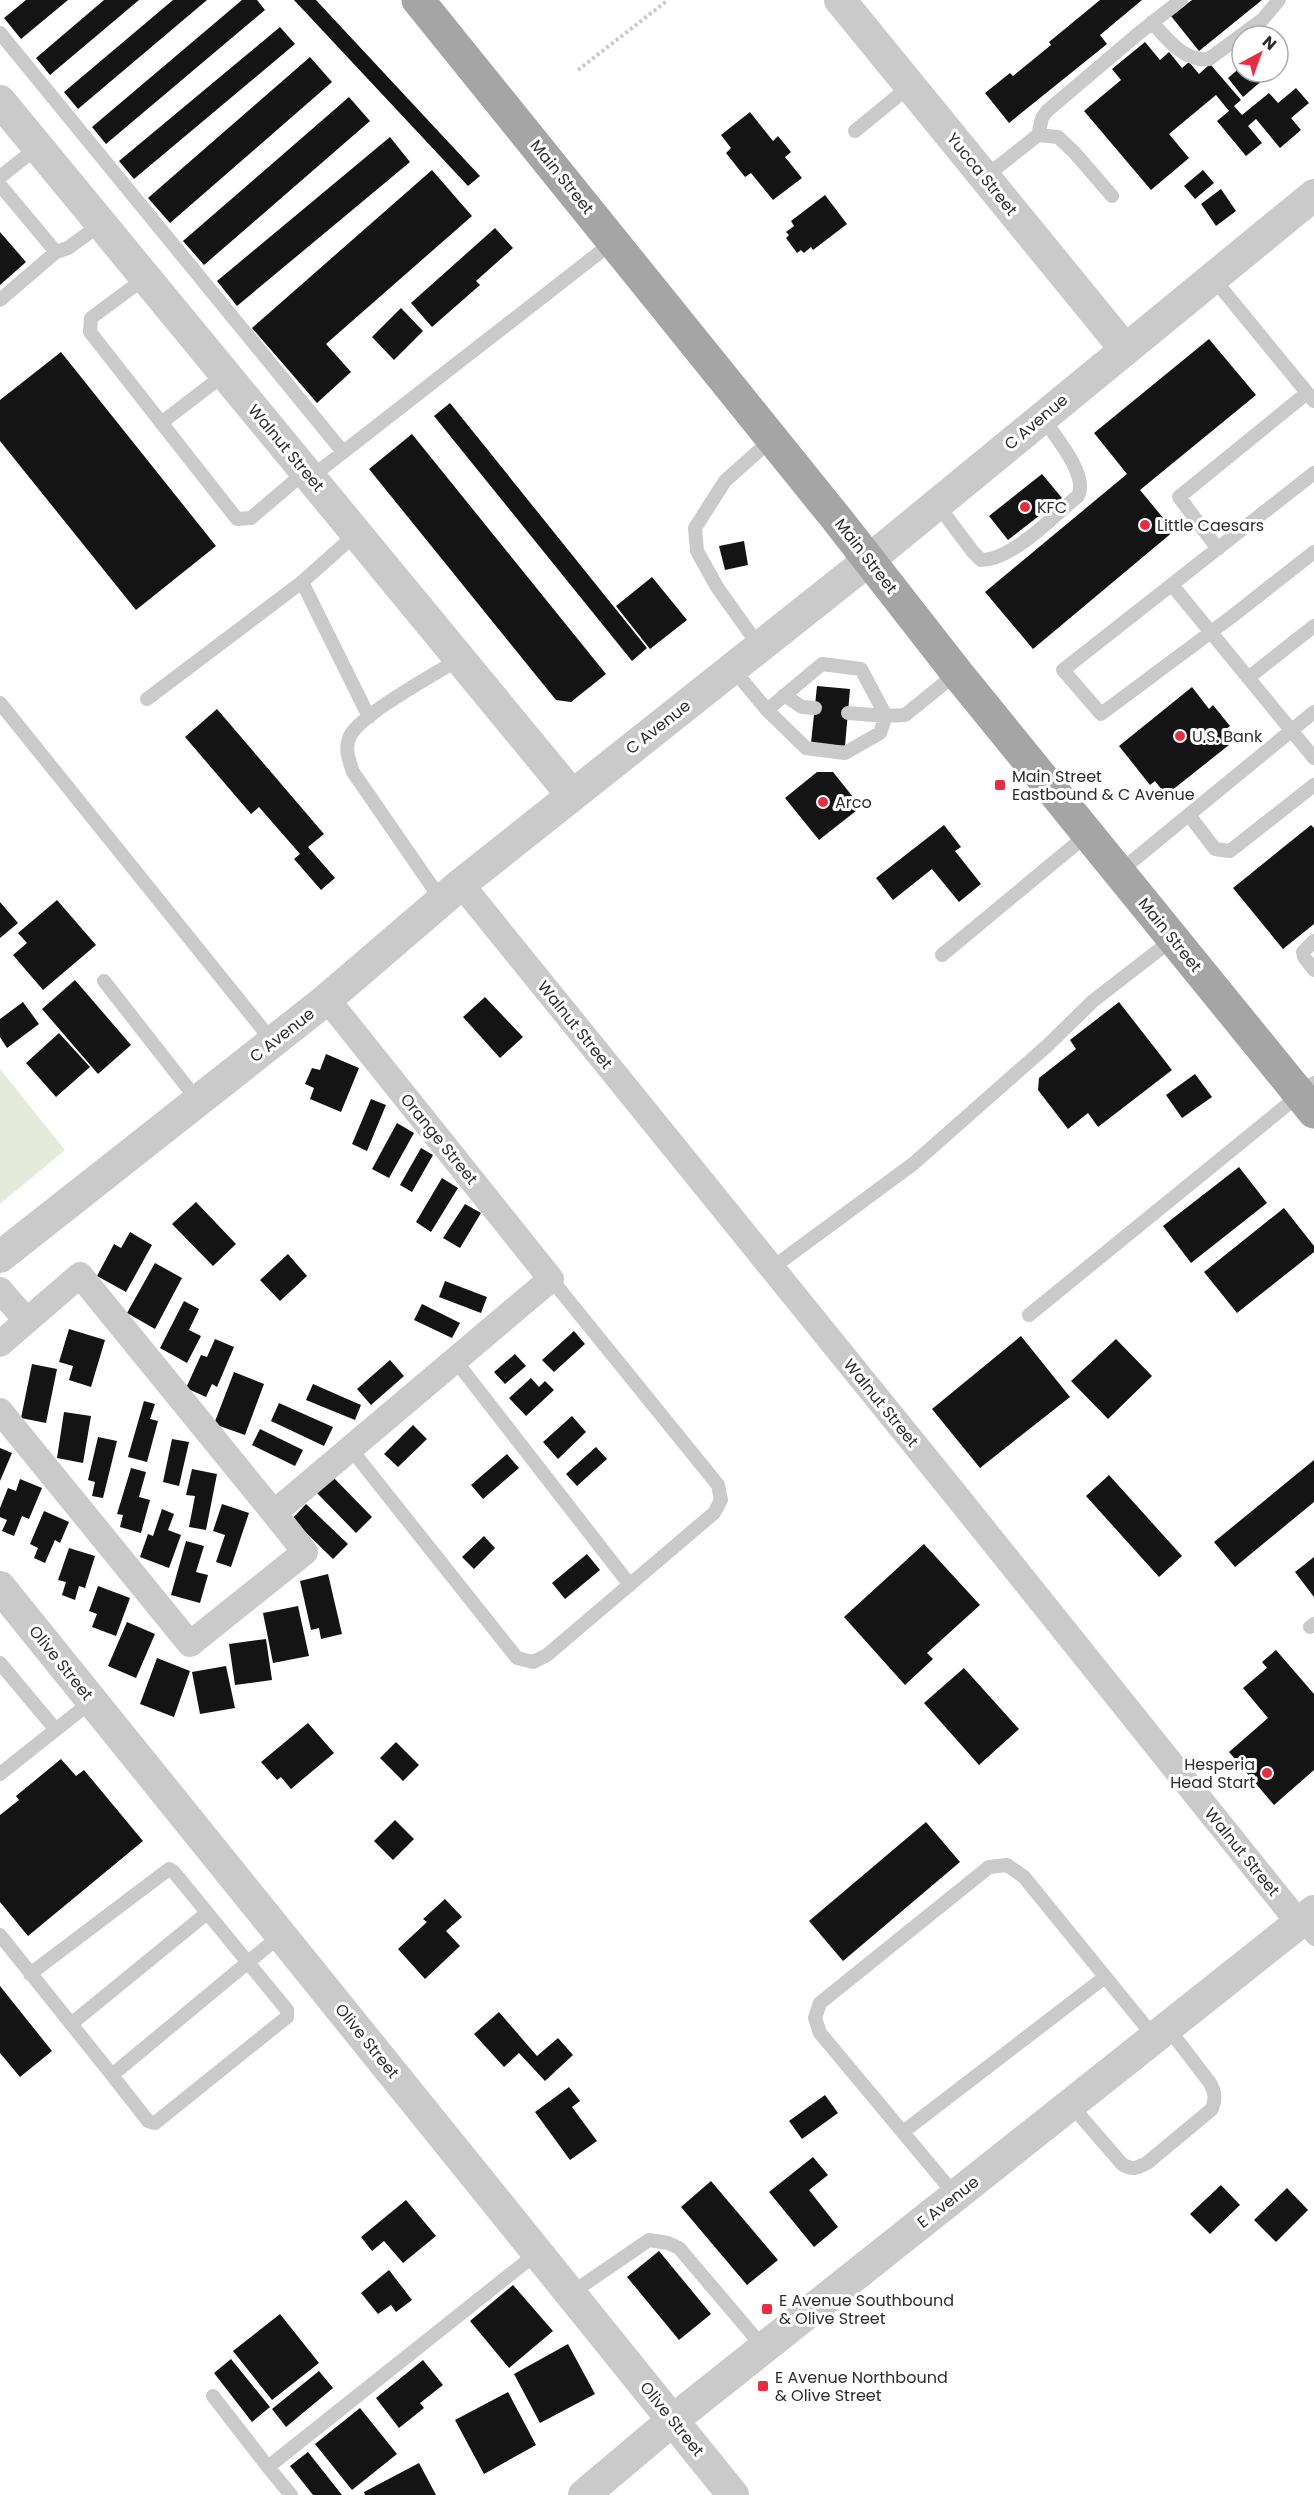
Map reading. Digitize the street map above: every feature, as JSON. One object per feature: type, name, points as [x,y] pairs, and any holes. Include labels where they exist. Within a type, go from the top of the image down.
[{"type":"main road","name":"Main Street","points":[[418,0],[1173,939],[1309,1096]]},
{"type":"street","name":"Yucca Street","points":[[840,0],[1125,349]]},
{"type":"street","name":"Walnut Street","points":[[2,106],[572,795]]},
{"type":"street","name":"C Avenue","points":[[0,1257],[327,999],[452,892],[869,560],[1314,195]]},
{"type":"street","name":"Walnut Street","points":[[452,892],[772,1268],[1309,1924]]},
{"type":"street","name":"Orange Street","points":[[327,999],[551,1279]]},
{"type":"street","points":[[0,1344],[80,1275],[305,1551],[190,1644],[0,1411]]},
{"type":"street","points":[[274,1513],[551,1279]]},
{"type":"street","points":[[0,1290],[27,1321]]},
{"type":"street","name":"Olive Street","points":[[3,1596],[92,1701],[733,2495]]},
{"type":"street","name":"E Avenue","points":[[584,2495],[673,2420],[1161,2033],[1309,1924]]},
{"type":"lane","points":[[985,177],[1038,135],[1042,118],[1047,111],[1181,0]]},
{"type":"lane","points":[[1152,22],[1172,45],[1202,59],[1209,58],[1262,20],[1279,0]]},
{"type":"lane","points":[[0,33],[343,452]]},
{"type":"lane","points":[[855,131],[910,86]]},
{"type":"lane","points":[[1038,135],[1058,137],[1112,196]]},
{"type":"lane","points":[[0,177],[38,147]]},
{"type":"lane","points":[[0,185],[56,252]]},
{"type":"lane","points":[[0,300],[56,252],[68,248],[100,224]]},
{"type":"lane","points":[[145,278],[91,318],[90,332],[237,519],[251,518],[343,452],[613,242]]},
{"type":"lane","points":[[1213,278],[1311,397],[1179,497],[1218,549]]},
{"type":"lane","points":[[161,423],[225,374]]},
{"type":"lane","points":[[937,504],[981,560],[992,560],[1015,548],[1060,511],[1078,496],[1082,489],[1071,461],[1042,417]]},
{"type":"lane","points":[[759,646],[712,578],[697,551],[694,528],[725,481],[772,439]]},
{"type":"lane","points":[[1314,473],[1063,670],[1101,714],[1314,552]]},
{"type":"lane","points":[[147,699],[302,582],[356,534]]},
{"type":"lane","points":[[302,582],[369,717]]},
{"type":"lane","points":[[1172,585],[1314,758]]},
{"type":"lane","points":[[1248,678],[1314,626]]},
{"type":"lane","points":[[452,892],[353,772],[346,750],[351,735],[369,717],[459,659]]},
{"type":"lane","points":[[732,668],[767,710],[806,748],[845,753],[880,733],[886,716],[861,669],[822,664],[767,710]]},
{"type":"lane","points":[[848,714],[905,715],[957,673]]},
{"type":"lane","points":[[783,695],[802,707],[815,708]]},
{"type":"lane","points":[[0,703],[273,1042]]},
{"type":"lane","points":[[1119,872],[1314,712]]},
{"type":"lane","points":[[1189,815],[1215,849],[1230,851],[1314,785]]},
{"type":"lane","points":[[942,955],[1088,834]]},
{"type":"lane","points":[[772,1268],[914,1164],[1094,1001],[1173,939]]},
{"type":"lane","points":[[1314,941],[1304,952],[1304,957],[1314,970]]},
{"type":"lane","points":[[104,981],[198,1101]]},
{"type":"lane","points":[[1029,1315],[1309,1096]]},
{"type":"lane","points":[[350,1449],[517,1659],[533,1662],[547,1655],[630,1585],[714,1513],[721,1500],[718,1485],[551,1279]]},
{"type":"lane","points":[[455,1360],[630,1585]]},
{"type":"lane","points":[[0,1663],[56,1730]]},
{"type":"lane","points":[[0,1686],[12,1677]]},
{"type":"lane","points":[[0,1774],[92,1701]]},
{"type":"lane","points":[[956,2196],[820,2033],[815,2018],[820,2003],[989,1867],[1006,1865],[1024,1877],[1105,1977],[1210,2083],[1215,2101],[1212,2109],[1147,2163],[1136,2169],[1129,2169],[1122,2164],[1071,2105]]},
{"type":"lane","points":[[0,1935],[30,1974],[148,2121],[155,2123],[287,2017],[287,2010],[169,1869],[30,1974]]},
{"type":"lane","points":[[70,2024],[207,1913]]},
{"type":"lane","points":[[112,2075],[281,1935]]},
{"type":"lane","points":[[903,2132],[1105,1977]]},
{"type":"lane","points":[[570,2294],[649,2240],[668,2243],[679,2248],[764,2348]]},
{"type":"lane","points":[[268,2467],[537,2253]]},
{"type":"lane","points":[[213,2396],[291,2495]]},
{"type":"path","points":[[578,70],[668,0]]},
{"type":"green space","points":[[0,1069],[65,1150],[0,1204]]},
{"type":"building","points":[[26,0],[68,0],[21,39],[4,18]]},
{"type":"building","points":[[104,0],[139,0],[50,75],[36,58]]},
{"type":"building","points":[[173,0],[207,0],[78,109],[64,92]]},
{"type":"building","points":[[242,0],[257,0],[265,10],[106,144],[92,127]]},
{"type":"building","points":[[294,0],[316,0],[480,176],[468,186]]},
{"type":"building","points":[[1100,0],[1142,0],[1100,35],[1107,44],[1009,123],[985,93],[1010,73],[1013,76],[1051,45],[1049,42]]},
{"type":"building","points":[[1192,0],[1262,0],[1199,51],[1171,16]]},
{"type":"building","points":[[280,27],[295,44],[134,179],[119,161]]},
{"type":"building","points":[[1145,42],[1160,60],[1169,52],[1182,68],[1189,62],[1199,74],[1210,64],[1241,100],[1234,106],[1242,115],[1269,93],[1278,103],[1296,88],[1309,103],[1291,118],[1301,130],[1280,148],[1256,119],[1248,126],[1262,143],[1246,156],[1217,121],[1229,111],[1216,95],[1169,134],[1189,158],[1151,190],[1084,111],[1121,80],[1112,69]]},
{"type":"building","points":[[310,57],[332,82],[170,223],[148,198]]},
{"type":"building","points":[[1233,84],[1258,84],[1243,97]]},
{"type":"building","points":[[349,97],[370,121],[204,265],[183,241]]},
{"type":"building","points":[[750,112],[773,141],[778,136],[791,152],[785,157],[802,178],[773,200],[751,173],[745,177],[726,153],[731,148],[721,135]]},
{"type":"building","points":[[390,137],[410,162],[237,306],[217,281]]},
{"type":"building","points":[[432,170],[472,216],[326,344],[351,372],[317,403],[252,328]]},
{"type":"building","points":[[1203,170],[1214,183],[1195,199],[1184,186]]},
{"type":"building","points":[[1221,189],[1236,211],[1216,226],[1201,204]]},
{"type":"building","points":[[825,195],[847,224],[813,250],[811,247],[804,253],[801,250],[797,253],[786,238],[789,235],[786,232],[794,226],[791,221]]},
{"type":"building","points":[[495,228],[513,248],[476,281],[480,285],[432,327],[411,303]]},
{"type":"building","points":[[0,232],[26,262],[0,285]]},
{"type":"building","points":[[401,308],[423,331],[394,360],[372,337]]},
{"type":"building","points":[[1209,339],[1256,395],[1140,490],[1174,531],[1033,649],[985,592],[1127,474],[1094,433]]},
{"type":"building","points":[[61,352],[216,546],[136,610],[0,441],[0,400]]},
{"type":"building","points":[[450,403],[647,648],[632,661],[434,416]]},
{"type":"building","points":[[412,434],[606,674],[571,702],[556,700],[369,469]]},
{"type":"building","name":"KFC","points":[[1042,474],[1062,498],[1008,540],[989,516]]},
{"type":"building","points":[[744,541],[748,565],[725,570],[719,546]]},
{"type":"building","points":[[652,577],[687,620],[650,649],[616,606]]},
{"type":"building","points":[[817,686],[850,689],[845,746],[811,743]]},
{"type":"building","name":"U.S. Bank","points":[[1192,687],[1209,709],[1213,705],[1230,726],[1225,730],[1234,741],[1166,795],[1155,781],[1150,785],[1119,746]]},
{"type":"building","points":[[217,709],[324,834],[308,847],[335,878],[321,890],[294,859],[300,854],[259,807],[251,814],[185,737]]},
{"type":"building","name":"Arco","points":[[817,772],[833,772],[861,807],[819,840],[785,798]]},
{"type":"building","points":[[944,825],[961,847],[955,851],[981,884],[959,902],[932,869],[893,900],[876,878]]},
{"type":"building","points":[[1311,825],[1314,828],[1314,924],[1283,949],[1233,888]]},
{"type":"building","points":[[57,900],[96,945],[43,990],[13,955],[27,943],[18,933]]},
{"type":"building","points":[[0,902],[18,923],[0,938]]},
{"type":"building","points":[[75,980],[131,1045],[98,1074],[42,1009]]},
{"type":"building","points":[[485,997],[523,1037],[500,1058],[463,1017]]},
{"type":"building","points":[[23,1002],[39,1024],[7,1048],[0,1037],[0,1019]]},
{"type":"building","points":[[1119,1002],[1172,1070],[1098,1127],[1088,1113],[1068,1129],[1038,1090],[1039,1078],[1076,1049],[1070,1040]]},
{"type":"building","points":[[59,1033],[90,1067],[56,1097],[26,1063]]},
{"type":"building","points":[[326,1054],[359,1068],[341,1112],[310,1099],[314,1088],[305,1084],[312,1068],[320,1070]]},
{"type":"building","points":[[1195,1074],[1212,1097],[1182,1118],[1166,1095]]},
{"type":"building","points":[[371,1099],[386,1105],[367,1151],[352,1144]]},
{"type":"building","points":[[397,1123],[414,1133],[389,1178],[372,1169]]},
{"type":"building","points":[[421,1148],[433,1155],[412,1192],[400,1185]]},
{"type":"building","points":[[1239,1167],[1267,1203],[1191,1263],[1163,1226]]},
{"type":"building","points":[[442,1178],[458,1188],[431,1232],[416,1222]]},
{"type":"building","points":[[196,1202],[236,1244],[213,1266],[172,1224]]},
{"type":"building","points":[[465,1204],[481,1213],[460,1248],[443,1238]]},
{"type":"building","points":[[1284,1208],[1314,1246],[1314,1252],[1237,1313],[1204,1272]]},
{"type":"building","points":[[130,1232],[152,1245],[126,1292],[97,1276],[114,1244],[121,1248]]},
{"type":"building","points":[[288,1254],[307,1276],[280,1301],[260,1280]]},
{"type":"building","points":[[155,1263],[182,1278],[155,1329],[127,1313]]},
{"type":"building","points":[[445,1281],[487,1297],[481,1313],[439,1297]]},
{"type":"building","points":[[184,1301],[199,1309],[189,1330],[201,1336],[187,1363],[160,1348]]},
{"type":"building","points":[[422,1304],[460,1323],[452,1338],[414,1320]]},
{"type":"building","points":[[69,1329],[105,1340],[91,1387],[69,1380],[73,1366],[59,1362]]},
{"type":"building","points":[[574,1331],[585,1344],[554,1372],[542,1360]]},
{"type":"building","points":[[1021,1336],[1070,1397],[980,1468],[932,1409]]},
{"type":"building","points":[[215,1339],[234,1347],[217,1387],[212,1384],[206,1397],[186,1388],[201,1355],[207,1357]]},
{"type":"building","points":[[1116,1339],[1152,1376],[1108,1419],[1071,1381]]},
{"type":"building","points":[[515,1354],[526,1366],[505,1384],[494,1372]]},
{"type":"building","points":[[390,1360],[404,1376],[371,1405],[357,1389]]},
{"type":"building","points":[[32,1364],[57,1369],[46,1423],[21,1418]]},
{"type":"building","points":[[234,1372],[264,1384],[245,1435],[214,1424]]},
{"type":"building","points":[[531,1378],[539,1387],[545,1381],[554,1390],[526,1416],[509,1398]]},
{"type":"building","points":[[313,1384],[361,1405],[355,1420],[306,1400]]},
{"type":"building","points":[[144,1401],[155,1404],[150,1419],[158,1421],[147,1462],[128,1457]]},
{"type":"building","points":[[279,1403],[333,1427],[324,1446],[271,1421]]},
{"type":"building","points":[[64,1412],[91,1416],[83,1463],[57,1458]]},
{"type":"building","points":[[572,1416],[586,1432],[558,1459],[543,1442]]},
{"type":"building","points":[[413,1425],[427,1439],[398,1467],[384,1454]]},
{"type":"building","points":[[260,1429],[303,1450],[295,1466],[252,1445]]},
{"type":"building","points":[[98,1437],[117,1441],[103,1498],[92,1496],[95,1482],[88,1480]]},
{"type":"building","points":[[172,1439],[189,1442],[179,1486],[163,1482]]},
{"type":"building","points":[[596,1447],[607,1459],[577,1486],[566,1474]]},
{"type":"building","points":[[0,1448],[12,1453],[0,1481]]},
{"type":"building","points":[[507,1454],[519,1468],[483,1499],[471,1485]]},
{"type":"building","points":[[1314,1460],[1314,1502],[1235,1567],[1214,1542]]},
{"type":"building","points":[[131,1468],[146,1472],[139,1497],[150,1500],[141,1533],[120,1527],[123,1515],[117,1514]]},
{"type":"building","points":[[192,1469],[217,1474],[206,1530],[189,1527],[195,1496],[186,1495]]},
{"type":"building","points":[[1109,1475],[1182,1556],[1159,1577],[1086,1496]]},
{"type":"building","points":[[333,1477],[372,1517],[356,1533],[317,1493]]},
{"type":"building","points":[[20,1479],[42,1488],[29,1519],[22,1516],[14,1536],[2,1531],[7,1520],[0,1517],[0,1508],[8,1488],[16,1491]]},
{"type":"building","points":[[222,1504],[249,1513],[231,1567],[216,1562],[225,1535],[213,1531]]},
{"type":"building","points":[[306,1504],[348,1544],[333,1559],[292,1519]]},
{"type":"building","points":[[162,1509],[174,1514],[168,1530],[181,1535],[169,1568],[140,1557],[148,1534],[153,1536]]},
{"type":"building","points":[[44,1511],[69,1522],[60,1543],[55,1540],[45,1563],[34,1558],[38,1548],[30,1544]]},
{"type":"building","points":[[484,1536],[495,1548],[474,1569],[462,1557]]},
{"type":"building","points":[[186,1541],[204,1546],[196,1572],[208,1575],[200,1603],[171,1595]]},
{"type":"building","points":[[924,1544],[980,1605],[927,1653],[933,1659],[905,1685],[844,1617]]},
{"type":"building","points":[[69,1548],[95,1556],[85,1588],[79,1586],[75,1600],[62,1595],[66,1582],[58,1580]]},
{"type":"building","points":[[587,1554],[600,1570],[565,1599],[552,1583]]},
{"type":"building","points":[[1314,1557],[1314,1597],[1295,1572]]},
{"type":"building","points":[[328,1574],[342,1634],[321,1639],[319,1628],[311,1630],[300,1581]]},
{"type":"building","points":[[98,1586],[130,1598],[116,1636],[92,1627],[97,1614],[89,1611]]},
{"type":"building","points":[[298,1606],[309,1656],[273,1663],[263,1613]]},
{"type":"building","points":[[127,1622],[155,1634],[136,1678],[108,1666]]},
{"type":"building","points":[[266,1639],[272,1680],[235,1685],[229,1644]]},
{"type":"building","points":[[1276,1650],[1314,1694],[1314,1770],[1274,1805],[1229,1752],[1268,1718],[1243,1688],[1267,1668],[1262,1662]]},
{"type":"building","points":[[157,1658],[190,1671],[174,1717],[140,1704]]},
{"type":"building","points":[[226,1666],[235,1708],[200,1714],[192,1672]]},
{"type":"building","points":[[964,1668],[1019,1729],[979,1765],[924,1703]]},
{"type":"building","points":[[308,1723],[334,1753],[291,1789],[281,1777],[277,1780],[261,1762]]},
{"type":"building","points":[[396,1742],[419,1765],[403,1781],[380,1758]]},
{"type":"building","points":[[61,1759],[76,1776],[84,1770],[143,1841],[28,1936],[0,1902],[0,1815],[19,1800],[16,1796]]},
{"type":"building","points":[[395,1820],[414,1839],[393,1860],[374,1841]]},
{"type":"building","points":[[926,1822],[960,1862],[843,1961],[809,1921]]},
{"type":"building","points":[[445,1899],[462,1917],[446,1931],[460,1946],[425,1979],[398,1949],[427,1922],[423,1919]]},
{"type":"building","points":[[0,1986],[52,2051],[20,2077],[0,2053]]},
{"type":"building","points":[[499,2012],[537,2056],[558,2038],[573,2055],[545,2081],[519,2053],[504,2067],[474,2034]]},
{"type":"building","points":[[569,2087],[580,2101],[572,2107],[597,2141],[570,2160],[535,2112]]},
{"type":"building","points":[[825,2095],[838,2113],[802,2139],[789,2121]]},
{"type":"building","points":[[813,2157],[828,2175],[809,2190],[838,2227],[814,2247],[769,2192]]},
{"type":"building","points":[[711,2181],[778,2260],[747,2285],[681,2207]]},
{"type":"building","points":[[1221,2185],[1240,2205],[1210,2234],[1190,2214]]},
{"type":"building","points":[[1287,2188],[1308,2210],[1276,2242],[1254,2220]]},
{"type":"building","points":[[406,2200],[436,2236],[403,2263],[384,2241],[372,2251],[361,2237]]},
{"type":"building","points":[[659,2251],[711,2314],[679,2340],[627,2277]]},
{"type":"building","points":[[389,2270],[412,2300],[396,2312],[391,2305],[378,2314],[361,2293]]},
{"type":"building","points":[[513,2285],[553,2331],[509,2368],[470,2321]]},
{"type":"building","points":[[280,2314],[319,2363],[272,2400],[233,2351]]},
{"type":"building","points":[[568,2344],[595,2394],[540,2423],[514,2374]]},
{"type":"building","points":[[231,2359],[270,2407],[252,2422],[214,2373]]},
{"type":"building","points":[[423,2360],[443,2385],[420,2403],[424,2408],[399,2428],[376,2398]]},
{"type":"building","points":[[319,2371],[333,2388],[286,2427],[272,2409]]},
{"type":"building","points":[[508,2392],[536,2445],[484,2474],[455,2420]]},
{"type":"building","points":[[360,2408],[397,2454],[352,2490],[315,2444]]},
{"type":"building","points":[[308,2452],[342,2495],[313,2495],[290,2466]]},
{"type":"building","points":[[419,2463],[436,2495],[365,2495],[364,2492]]},
{"type":"place","name":"KFC","points":[[1025,507]]},
{"type":"place","name":"Little Caesars","points":[[1145,525]]},
{"type":"place","name":"U.S. Bank","points":[[1180,736]]},
{"type":"place","name":"Main Street Eastbound & C Avenue","points":[[1000,785]]},
{"type":"place","name":"Arco","points":[[823,802]]},
{"type":"place","name":"Hesperia Head Start","points":[[1267,1773]]},
{"type":"place","name":"E Avenue Southbound & Olive Street","points":[[767,2309]]},
{"type":"place","name":"E Avenue Northbound & Olive Street","points":[[763,2386]]}]
